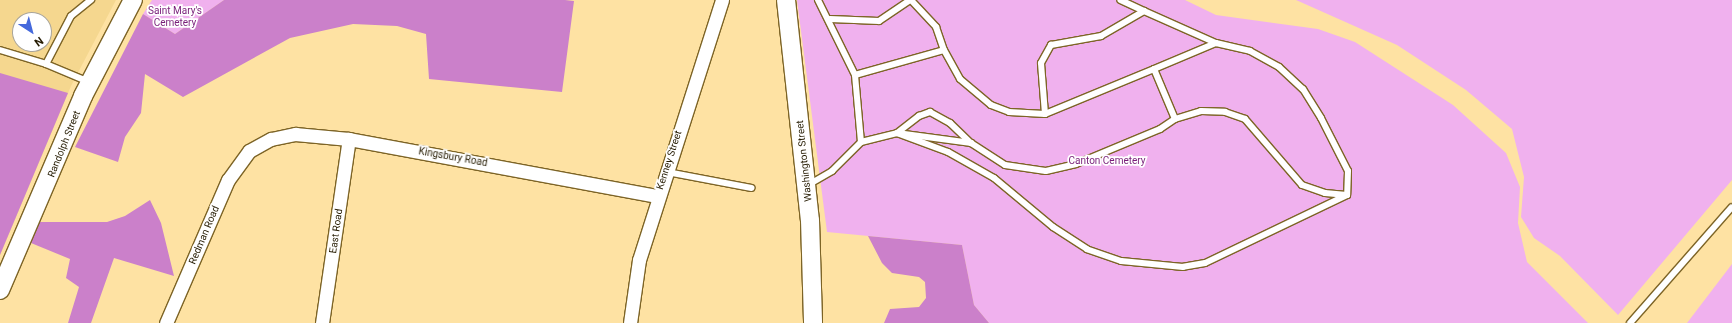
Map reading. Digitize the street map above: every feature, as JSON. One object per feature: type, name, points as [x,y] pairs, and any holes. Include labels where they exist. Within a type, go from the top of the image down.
[{"type":"main road","name":"Randolph Street","points":[[0,290],[89,82],[133,0]]},
{"type":"main road","name":"Washington Street","points":[[786,0],[806,185],[813,323]]},
{"type":"street","name":"Kenney Street","points":[[630,323],[633,287],[658,196],[722,0]]},
{"type":"street","name":"Kingsbury Road","points":[[249,151],[271,139],[295,134],[349,139],[658,196]]},
{"type":"street","name":"East Road","points":[[322,323],[349,139]]},
{"type":"street","name":"Redman Road","points":[[166,323],[221,193],[249,151]]},
{"type":"lane","points":[[46,64],[71,16],[91,0]]},
{"type":"lane","points":[[818,0],[830,19],[855,75],[861,142]]},
{"type":"lane","points":[[830,19],[879,21],[910,0],[936,27],[944,50],[960,79],[991,105],[1009,112],[1045,114],[1216,43]]},
{"type":"lane","points":[[1120,0],[1216,43],[1250,51],[1279,67],[1303,89],[1348,171],[1347,194]]},
{"type":"lane","points":[[1045,114],[1041,63],[1051,44],[1101,36],[1144,12]]},
{"type":"lane","points":[[0,50],[46,64],[89,82]]},
{"type":"lane","points":[[855,75],[944,50]]},
{"type":"lane","points":[[1154,69],[1175,119]]},
{"type":"lane","points":[[897,133],[919,116],[930,112],[950,123],[971,143],[1005,165],[1046,171],[1111,150],[1160,129],[1175,119],[1201,111],[1225,112],[1245,119],[1302,185],[1325,193],[1347,194]]},
{"type":"lane","points":[[806,185],[832,171],[861,142],[897,133],[971,143]]},
{"type":"lane","points":[[897,133],[948,152],[994,178],[1053,227],[1087,248],[1121,261],[1184,267],[1205,263],[1347,194]]},
{"type":"lane","points":[[666,172],[752,188]]},
{"type":"lane","points":[[1630,323],[1732,207]]},
{"type":"shaded area","points":[[0,0],[116,0],[71,86],[0,255]]},
{"type":"shaded area","points":[[224,0],[574,1],[562,92],[429,79],[426,34],[397,26],[353,24],[290,38],[183,97],[145,74],[141,113],[125,137],[118,162],[75,147],[143,14],[175,34]]},
{"type":"shaded area","points":[[0,73],[68,93],[0,255]]},
{"type":"shaded area","points":[[150,200],[161,223],[174,276],[114,258],[91,323],[68,323],[79,287],[66,278],[70,259],[31,243],[39,222],[107,222],[125,216]]},
{"type":"shaded area","points":[[868,236],[962,245],[974,305],[989,323],[884,323],[890,309],[919,307],[926,298],[925,282],[919,277],[892,273],[882,263]]},
{"type":"green space","name":"Saint Mary's Cemetery","points":[[152,0],[224,0],[175,34],[143,14]]},
{"type":"green space","name":"Canton Cemetery","points":[[797,0],[1185,0],[1216,15],[1318,29],[1355,42],[1453,105],[1506,153],[1520,187],[1518,223],[1527,262],[1588,323],[989,323],[974,305],[962,245],[827,232]]},
{"type":"green space","points":[[1296,0],[1732,0],[1732,180],[1618,315],[1560,256],[1534,238],[1521,217],[1524,177],[1512,129],[1466,90],[1397,45]]},
{"type":"green space","points":[[1732,264],[1732,323],[1687,323]]}]
